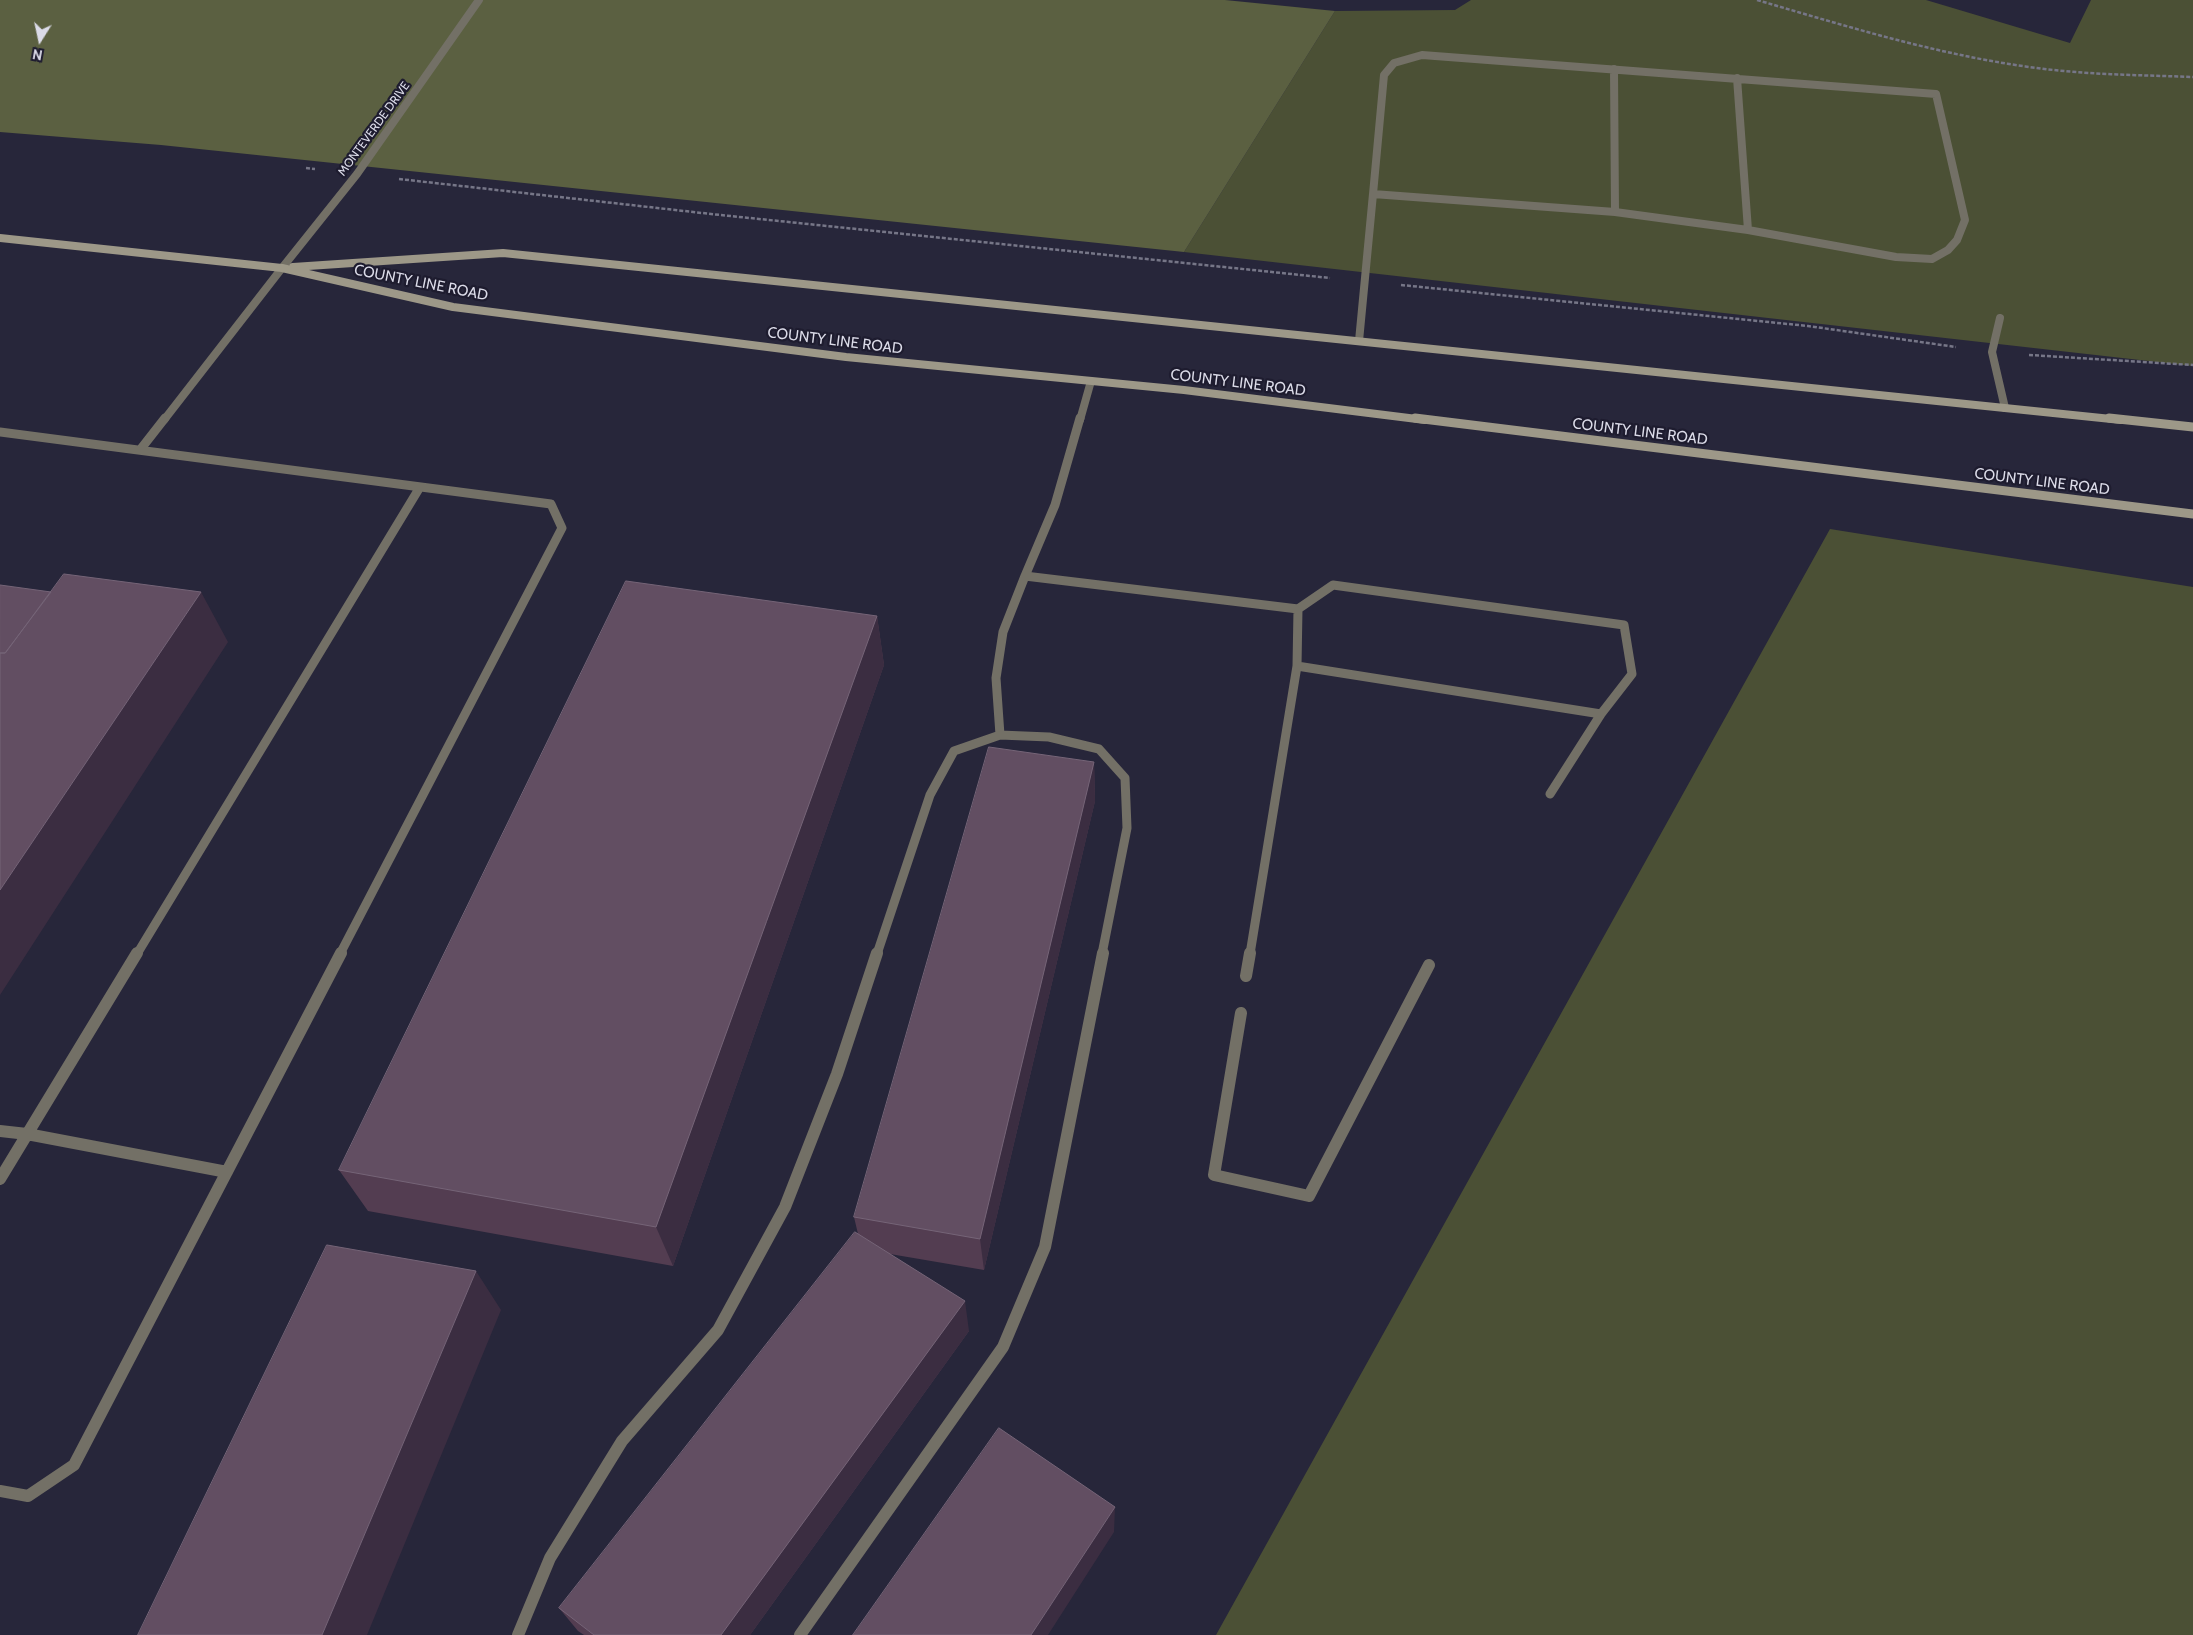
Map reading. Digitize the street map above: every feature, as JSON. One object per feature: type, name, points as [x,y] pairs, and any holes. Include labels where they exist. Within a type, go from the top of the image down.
[{"type":"main road","name":"COUNTY LINE ROAD","points":[[0,238],[282,268],[453,307],[846,357],[1184,390],[2193,514]]},
{"type":"main road","name":"COUNTY LINE ROAD","points":[[282,268],[503,253],[2193,427]]},
{"type":"street","name":"MONTEVERDE DRIVE","points":[[140,450],[357,174],[479,0]]},
{"type":"street","points":[[1359,341],[1363,281],[1384,75],[1394,63],[1422,55],[1936,94],[1966,220],[1957,240],[1948,250],[1932,259],[1896,257],[1748,230],[1615,212],[1372,194]]},
{"type":"street","points":[[1614,69],[1615,212]]},
{"type":"street","points":[[1738,78],[1748,230]]},
{"type":"street","points":[[2000,318],[1992,352],[2005,408]]},
{"type":"street","points":[[1000,735],[996,678],[1003,632],[1055,505],[1091,381]]},
{"type":"street","points":[[0,432],[551,504],[562,528],[74,1465],[28,1496],[0,1491]]},
{"type":"street","points":[[0,1179],[420,487]]},
{"type":"street","points":[[1025,576],[1298,609],[1333,585],[1624,625],[1632,674],[1601,714],[1550,794]]},
{"type":"street","points":[[1246,976],[1297,666],[1298,609]]},
{"type":"street","points":[[1297,666],[1601,714]]},
{"type":"street","points":[[518,1635],[550,1558],[622,1441],[718,1330],[785,1207],[837,1074],[930,795],[954,751],[1000,735],[1049,737],[1099,748],[1125,778],[1127,828],[1045,1247],[1003,1347],[800,1635]]},
{"type":"street","points":[[1241,1013],[1214,1175],[1309,1196],[1429,965]]},
{"type":"street","points":[[0,1131],[27,1134],[227,1172]]},
{"type":"path","points":[[1757,0],[1905,43],[2001,63],[2078,71],[2193,77]]},
{"type":"path","points":[[306,168],[711,214],[1808,326],[1992,352],[2193,365]]},
{"type":"green space","points":[[0,0],[1225,0],[1335,11],[1184,252],[161,145],[0,132]]},
{"type":"green space","points":[[1471,0],[1926,0],[2070,43],[2091,0],[2193,0],[2193,366],[1184,252],[1335,11],[1455,10]]},
{"type":"green space","points":[[1830,529],[2193,587],[2193,1635],[1216,1635]]},
{"type":"building","points":[[64,574],[201,592],[0,890],[0,653],[5,653]]},
{"type":"building","points":[[626,581],[877,616],[656,1227],[339,1170]]},
{"type":"building","points":[[0,585],[51,592],[5,653],[0,653]]},
{"type":"building","points":[[989,747],[1094,762],[980,1239],[854,1217]]},
{"type":"building","points":[[855,1232],[965,1301],[721,1635],[594,1635],[559,1608]]},
{"type":"building","points":[[327,1245],[476,1271],[322,1635],[138,1635]]},
{"type":"building","points":[[999,1428],[1115,1507],[1031,1635],[853,1635]]}]
